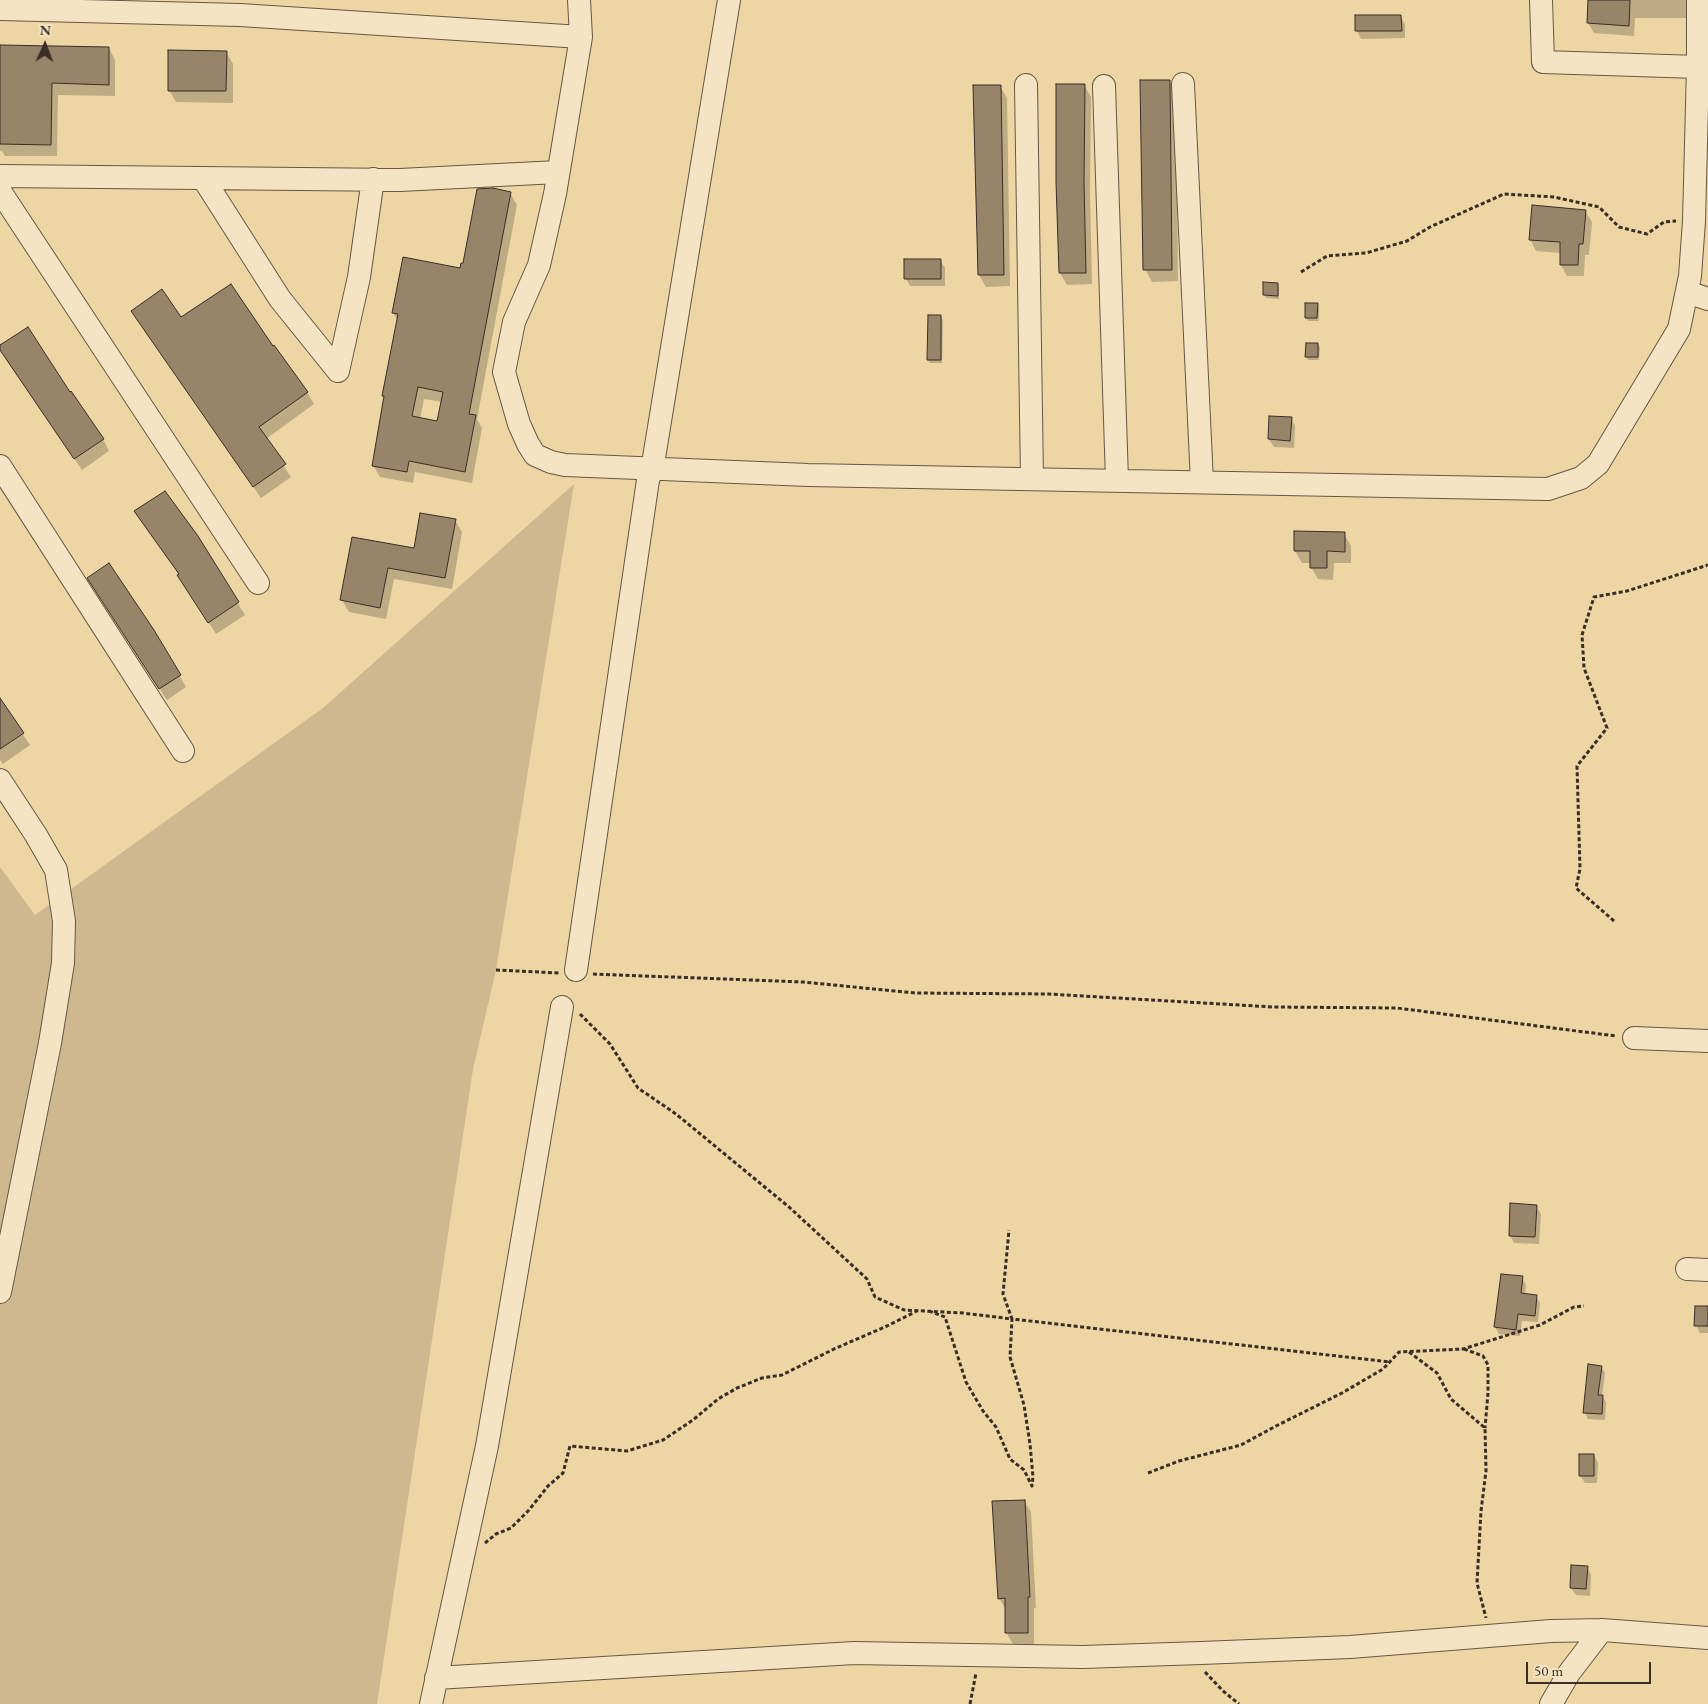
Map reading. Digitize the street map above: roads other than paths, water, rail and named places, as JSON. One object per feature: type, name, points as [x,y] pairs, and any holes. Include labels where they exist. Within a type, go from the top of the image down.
[{"type":"street","points":[[579,0],[581,37],[558,172],[539,265],[514,322],[504,372],[516,412],[528,444],[535,455],[564,465],[652,470],[808,475],[1548,489],[1580,478],[1598,464],[1666,354],[1679,329],[1690,276],[1703,70],[1698,0]]},
{"type":"street","points":[[575,972],[648,480],[652,470],[729,0]]},
{"type":"street","points":[[1541,0],[1543,62],[1703,70]]},
{"type":"street","points":[[0,9],[240,15],[581,37]]},
{"type":"street","points":[[1183,84],[1202,482]]},
{"type":"street","points":[[1026,85],[1032,479]]},
{"type":"street","points":[[1104,86],[1117,480]]},
{"type":"street","points":[[0,176],[400,180],[558,172]]},
{"type":"street","points":[[203,178],[280,299],[338,371],[359,277],[373,179]]},
{"type":"street","points":[[0,191],[258,583]]},
{"type":"street","points":[[1687,292],[1708,299]]},
{"type":"street","points":[[0,466],[183,751]]},
{"type":"street","points":[[0,780],[36,835],[56,870],[64,921],[63,963],[50,1043],[0,1292]]},
{"type":"street","points":[[431,1704],[487,1446],[562,1007]]},
{"type":"street","points":[[1634,1038],[1708,1041]]},
{"type":"street","points":[[436,1678],[854,1653],[978,1656],[1201,1654],[1350,1646],[1551,1631],[1602,1630],[1708,1638]]},
{"type":"street","points":[[1551,1704],[1570,1673],[1602,1630]]}]
